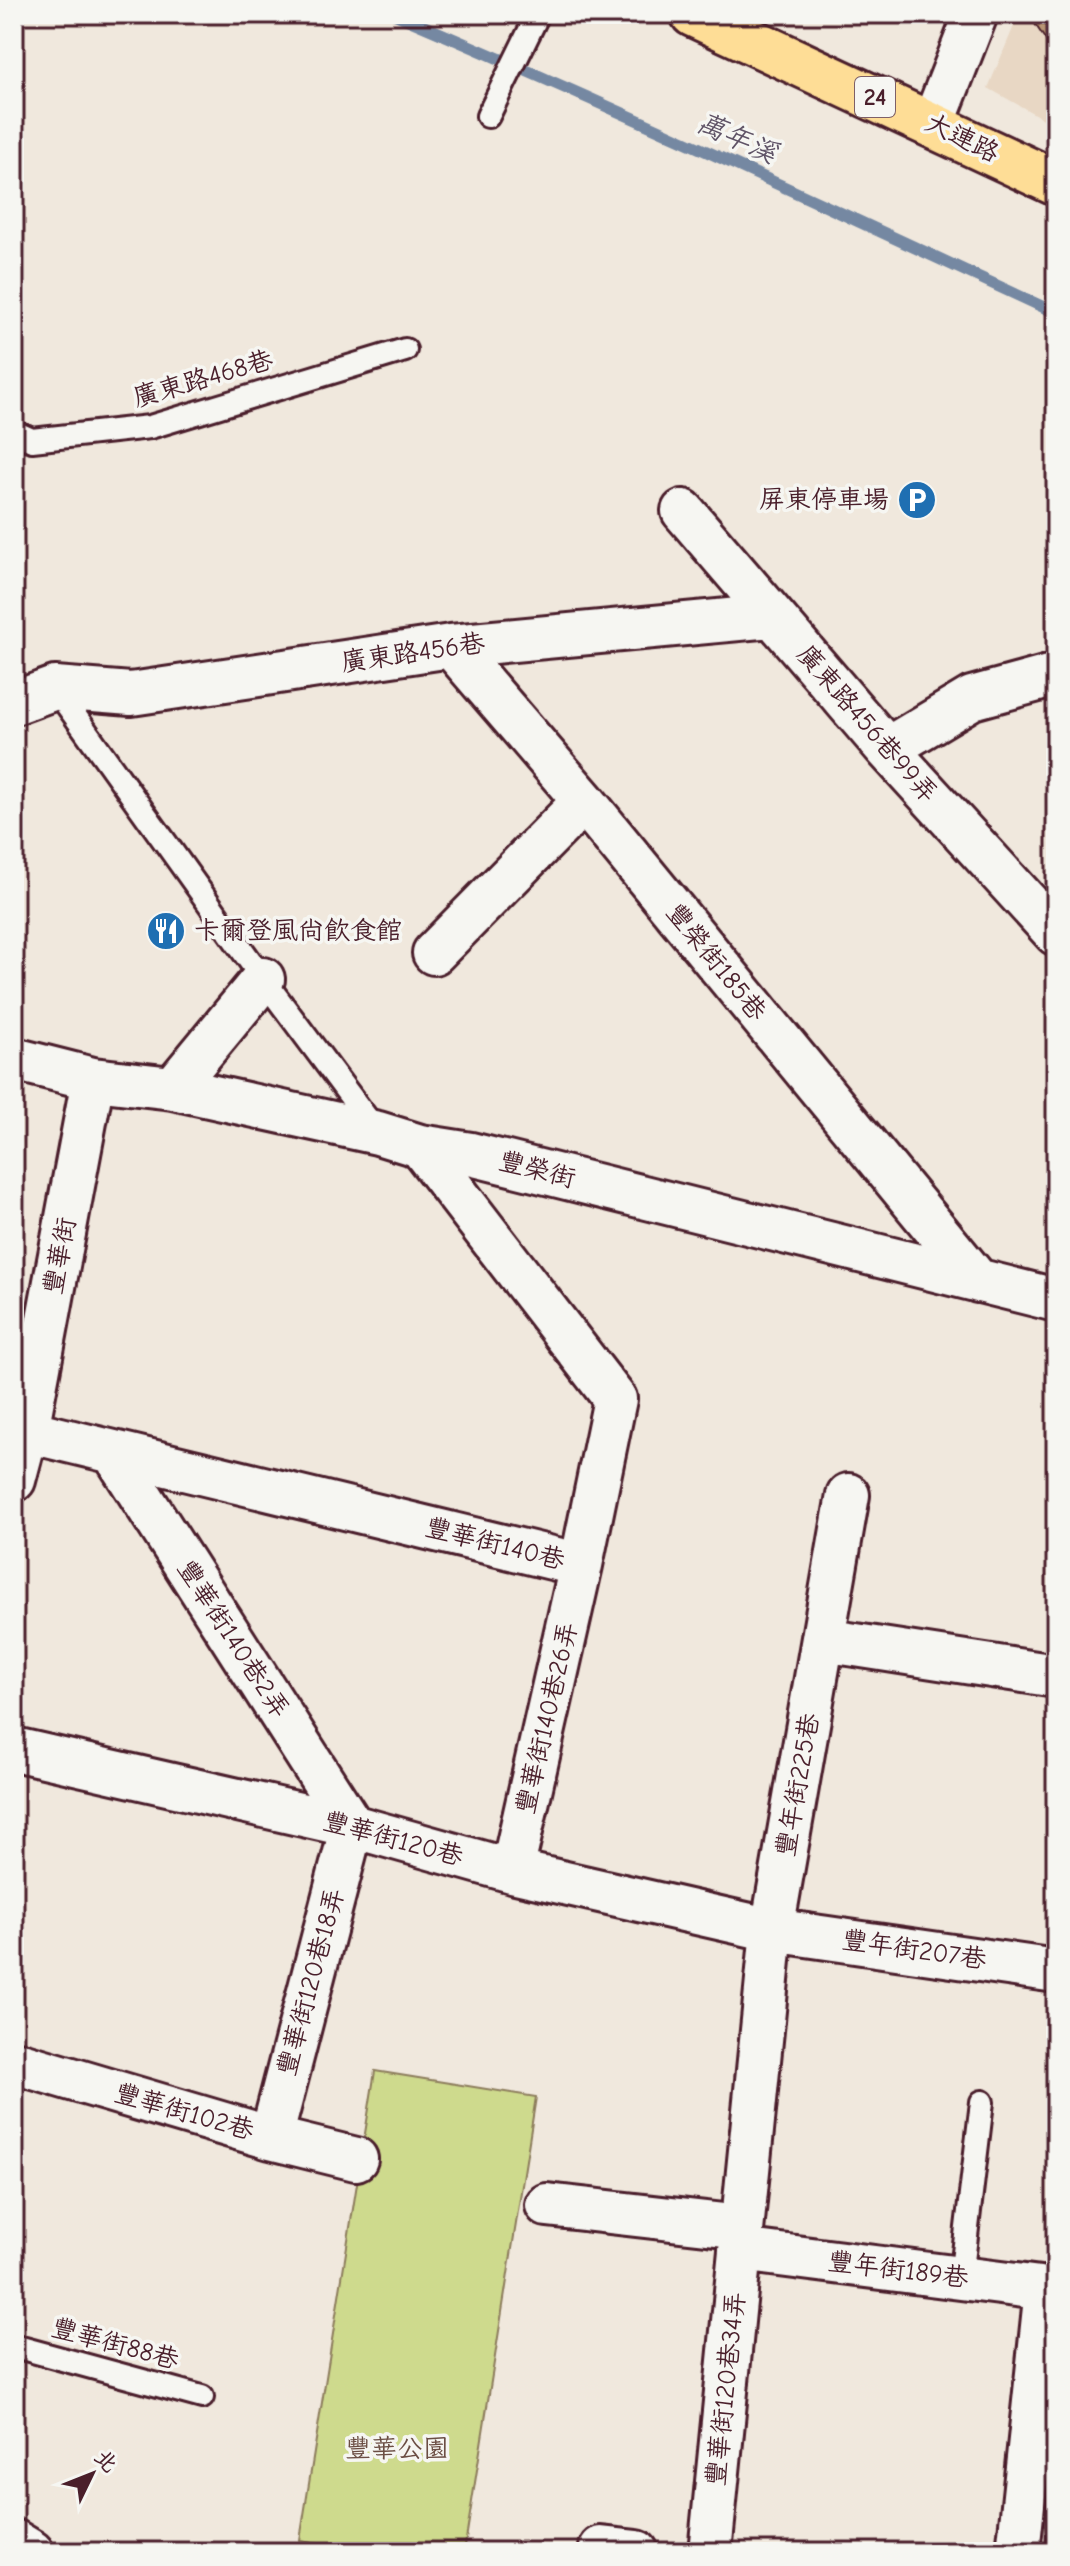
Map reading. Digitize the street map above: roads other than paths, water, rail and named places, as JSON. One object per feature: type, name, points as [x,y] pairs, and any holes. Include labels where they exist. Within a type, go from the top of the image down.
[{"type":"main road","name":"大連路","points":[[693,14],[1056,183]]},
{"type":"street","points":[[933,124],[976,14]]},
{"type":"street","name":"廣東路456巷99弄","points":[[683,511],[887,749],[1056,934]]},
{"type":"street","name":"廣東路456巷","points":[[14,703],[55,688],[131,694],[451,646],[771,616]]},
{"type":"street","name":"豐榮街185巷","points":[[451,646],[584,801],[978,1281]]},
{"type":"street","points":[[887,749],[972,698],[1056,675]]},
{"type":"street","points":[[434,953],[584,801]]},
{"type":"street","points":[[173,1088],[263,979]]},
{"type":"street","name":"豐榮街","points":[[14,1059],[93,1079],[173,1088],[378,1133],[420,1146],[471,1154],[1056,1300]]},
{"type":"street","name":"豐華街","points":[[14,1480],[27,1431],[93,1079]]},
{"type":"street","name":"豐華街140巷","points":[[27,1431],[581,1565],[615,1399],[420,1146]]},
{"type":"street","name":"豐華街140巷2弄","points":[[113,1452],[352,1826]]},
{"type":"street","name":"豐年街225巷","points":[[772,1930],[848,1495]]},
{"type":"street","name":"豐華街140巷26弄","points":[[512,1871],[581,1565]]},
{"type":"street","points":[[823,1640],[1056,1676]]},
{"type":"street","name":"豐華街120巷","points":[[14,1749],[352,1826],[512,1871],[772,1930]]},
{"type":"street","name":"豐華街120巷18弄","points":[[271,2138],[352,1826]]},
{"type":"street","name":"豐年街207巷","points":[[772,1930],[1056,1971]]},
{"type":"street","name":"豐華街120巷34弄","points":[[710,2552],[772,1930]]},
{"type":"street","name":"豐華街102巷","points":[[14,2062],[271,2138],[356,2159]]},
{"type":"street","points":[[547,2205],[741,2238]]},
{"type":"street","name":"豐年街189巷","points":[[741,2238],[961,2278],[1051,2290]]},
{"type":"street","points":[[1018,2552],[1051,2290]]},
{"type":"street","points":[[14,2541],[32,2552]]},
{"type":"lane","points":[[488,116],[538,14]]},
{"type":"lane","name":"廣東路468巷","points":[[14,432],[32,440],[150,427],[405,350]]},
{"type":"lane","points":[[55,688],[263,979],[378,1133]]},
{"type":"lane","points":[[961,2278],[982,2102]]},
{"type":"lane","name":"豐華街88巷","points":[[14,2346],[202,2397]]},
{"type":"waterway","name":"萬年溪","points":[[395,14],[644,123],[1056,313]]},
{"type":"place","name":"屏東停車場","points":[[917,500]]},
{"type":"place","name":"卡爾登風尚飲食館","points":[[166,931]]},
{"type":"park label","name":"豐華公園","points":[[397,2449]]}]
